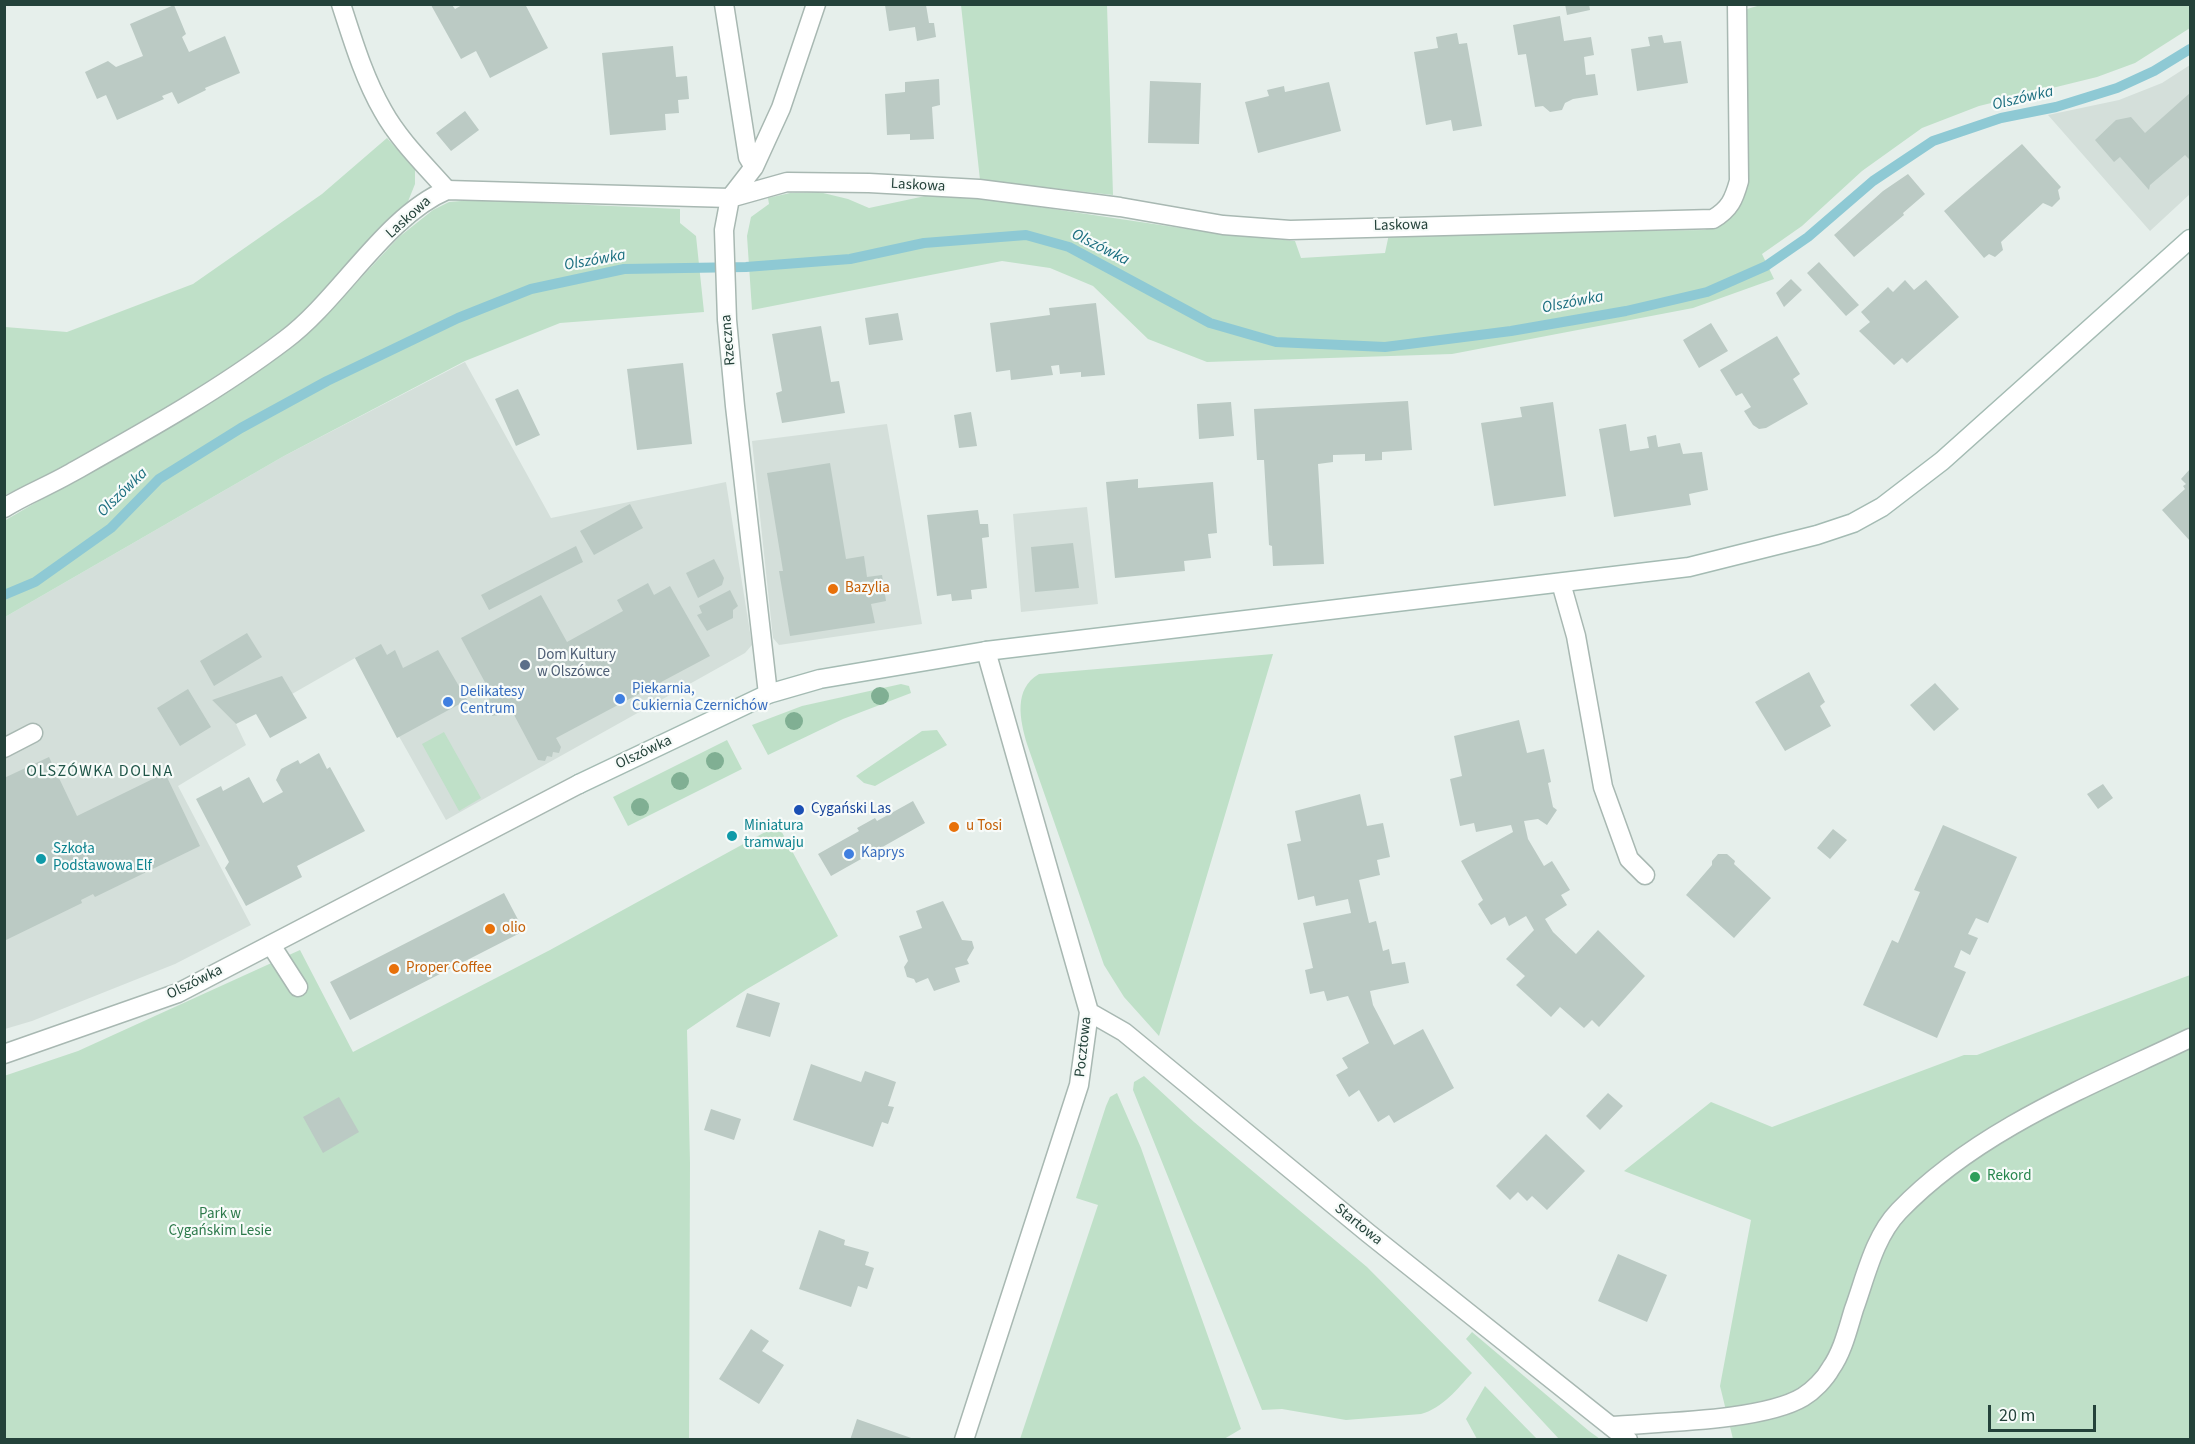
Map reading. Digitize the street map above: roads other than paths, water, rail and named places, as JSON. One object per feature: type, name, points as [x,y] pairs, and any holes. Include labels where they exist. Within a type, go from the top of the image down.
[{"type":"street","points":[[341,4],[368,81],[384,113],[410,148],[447,190]]},
{"type":"street","points":[[724,4],[748,156],[754,167]]},
{"type":"street","name":"Rzeczna","points":[[768,694],[727,320],[724,230],[730,198],[754,167],[780,108],[816,4]]},
{"type":"street","name":"Laskowa","points":[[4,508],[68,474],[183,407],[287,339],[331,298],[392,231],[428,198],[447,190],[730,198],[787,182],[980,189],[1120,207],[1223,225],[1290,230],[1713,219],[1725,212],[1733,201],[1739,181],[1737,4]]},
{"type":"street","name":"Olszówka","points":[[4,1054],[178,993],[579,784],[768,694],[820,679],[986,651],[1689,567],[1783,545],[1853,523],[1882,507],[1942,461],[2190,239]]},
{"type":"street","points":[[1561,583],[1576,636],[1603,787],[1629,859],[1645,875]]},
{"type":"street","name":"Pocztowa","points":[[964,1440],[1079,1085],[1089,1012],[986,651]]},
{"type":"street","points":[[4,748],[33,734]]},
{"type":"street","points":[[271,945],[298,987]]},
{"type":"street","name":"Startowa","points":[[1089,1012],[1124,1032],[1368,1233],[1628,1440]]},
{"type":"street","points":[[1611,1426],[1727,1416],[1766,1410],[1805,1396],[1832,1368],[1874,1251],[1886,1228],[1909,1201],[1975,1148],[2044,1107],[2190,1038]]},
{"type":"waterway","name":"Olszówka","points":[[4,595],[35,582],[111,528],[159,479],[241,428],[327,381],[458,318],[531,289],[624,269],[746,267],[850,259],[924,243],[1026,235],[1069,247],[1210,323],[1276,342],[1385,347],[1511,331],[1626,311],[1707,292],[1766,266],[1808,237],[1873,181],[1933,141],[2001,118],[2056,107],[2117,88],[2154,71],[2190,49]]},
{"type":"place","name":"Bazylia","points":[[833,589]]},
{"type":"place","name":"Dom Kultury w Olszówce","points":[[525,665]]},
{"type":"place","name":"Piekarnia, Cukiernia Czernichów","points":[[620,699]]},
{"type":"place","name":"Delikatesy Centrum","points":[[448,702]]},
{"type":"place","name":"Cygański Las","points":[[799,810]]},
{"type":"place","name":"u Tosi","points":[[954,827]]},
{"type":"place","name":"Miniatura tramwaju","points":[[732,836]]},
{"type":"place","name":"Kaprys","points":[[849,854]]},
{"type":"place","name":"Szkoła Podstawowa Elf","points":[[41,859]]},
{"type":"place","name":"olio","points":[[490,929]]},
{"type":"place","name":"Proper Coffee","points":[[394,969]]},
{"type":"place","name":"Rekord","points":[[1975,1177]]},
{"type":"district","name":"OLSZÓWKA DOLNA","points":[[100,772]]},
{"type":"park label","name":"Park w Cygańskim Lesie","points":[[220,1224]]}]
